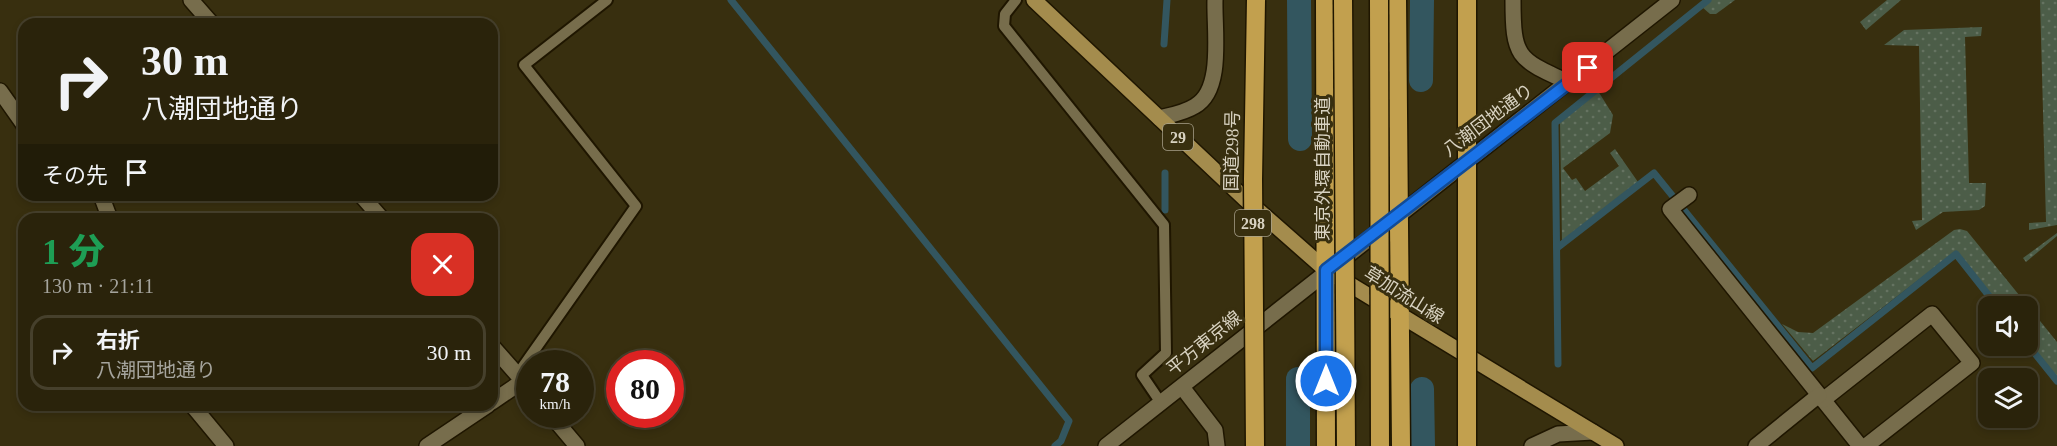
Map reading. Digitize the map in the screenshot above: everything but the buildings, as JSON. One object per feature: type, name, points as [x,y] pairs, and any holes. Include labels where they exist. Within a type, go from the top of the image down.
[{"type":"highway","name":"国道298号","points":[[1255,446],[1253,179],[1256,0]]},
{"type":"highway","points":[[1325,0],[1326,446]]},
{"type":"highway","name":"東京外環自動車道","points":[[1343,0],[1346,446]]},
{"type":"highway","points":[[1379,0],[1380,446]]},
{"type":"highway","points":[[1396,0],[1401,446]]},
{"type":"highway","points":[[1467,0],[1467,446]]},
{"type":"main road","name":"草加流山線","points":[[1034,0],[1326,270],[1616,446]]},
{"type":"street","points":[[191,0],[207,18]]},
{"type":"street","points":[[1159,118],[1196,106],[1210,92],[1215,66],[1215,0]]},
{"type":"street","points":[[1513,0],[1513,34],[1520,53],[1529,64],[1570,82]]},
{"type":"street","name":"八潮団地通り","points":[[1326,270],[1570,82],[1672,0]]},
{"type":"street","points":[[0,91],[18,116]]},
{"type":"street","points":[[1689,195],[1670,209],[1860,446]]},
{"type":"street","points":[[366,201],[377,213]]},
{"type":"street","name":"平方東京線","points":[[1106,446],[1326,270]]},
{"type":"street","points":[[1756,446],[1932,314],[1972,363],[1866,446]]},
{"type":"street","points":[[498,353],[516,374]]},
{"type":"street","points":[[498,398],[516,387]]},
{"type":"street","points":[[1182,387],[1215,430],[1216,446]]},
{"type":"street","points":[[197,411],[226,446]]},
{"type":"street","points":[[427,446],[479,411]]},
{"type":"street","points":[[562,428],[577,446]]},
{"type":"street","points":[[1532,446],[1558,434],[1593,432]]},
{"type":"lane","points":[[544,350],[636,206],[524,65],[607,0]]},
{"type":"lane","points":[[1016,0],[1005,14],[1004,26],[1164,225],[1166,352],[1142,375],[1161,403]]},
{"type":"green space","points":[[1711,0],[1735,0],[1716,14],[1710,14],[1702,7]]},
{"type":"green space","points":[[1887,0],[1901,0],[1866,30],[1860,22]]},
{"type":"green space","points":[[2040,0],[2057,0],[2057,225],[2029,230],[2029,223],[2046,222]]},
{"type":"green space","points":[[1982,27],[1981,36],[1965,37],[1969,183],[1986,183],[1985,206],[1979,210],[1943,212],[1916,230],[1912,221],[1922,220],[1919,46],[1884,45],[1904,30]]},
{"type":"green space","points":[[1598,91],[1613,115],[1610,133],[1563,168],[1572,180],[1576,178],[1585,191],[1619,166],[1610,153],[1615,149],[1638,182],[1562,242],[1560,121]]},
{"type":"green space","points":[[1954,230],[1967,231],[2020,296],[1992,296],[1956,251],[1813,361],[1782,324],[1798,332],[1813,333]]},
{"type":"green space","points":[[2057,233],[2057,236],[2026,262],[2023,258]]},
{"type":"green space","points":[[2038,318],[2057,342],[2057,377],[2038,353]]},
{"type":"waterway","points":[[731,0],[1069,421],[1061,441],[1055,446]]},
{"type":"waterway","points":[[1164,44],[1167,0]]},
{"type":"waterway","points":[[1299,0],[1300,139]]},
{"type":"waterway","points":[[1421,80],[1422,0]]},
{"type":"waterway","points":[[1558,364],[1555,123],[1708,0]]},
{"type":"waterway","points":[[1165,173],[1165,210]]},
{"type":"waterway","points":[[1557,248],[1654,173],[1812,368],[1956,254],[1989,296]]},
{"type":"waterway","points":[[2037,356],[2057,381]]},
{"type":"waterway","points":[[1298,379],[1298,446]]},
{"type":"waterway","points":[[1422,389],[1423,446]]},
{"type":"route","points":[[1326,381],[1326,270],[1588,68]]}]
